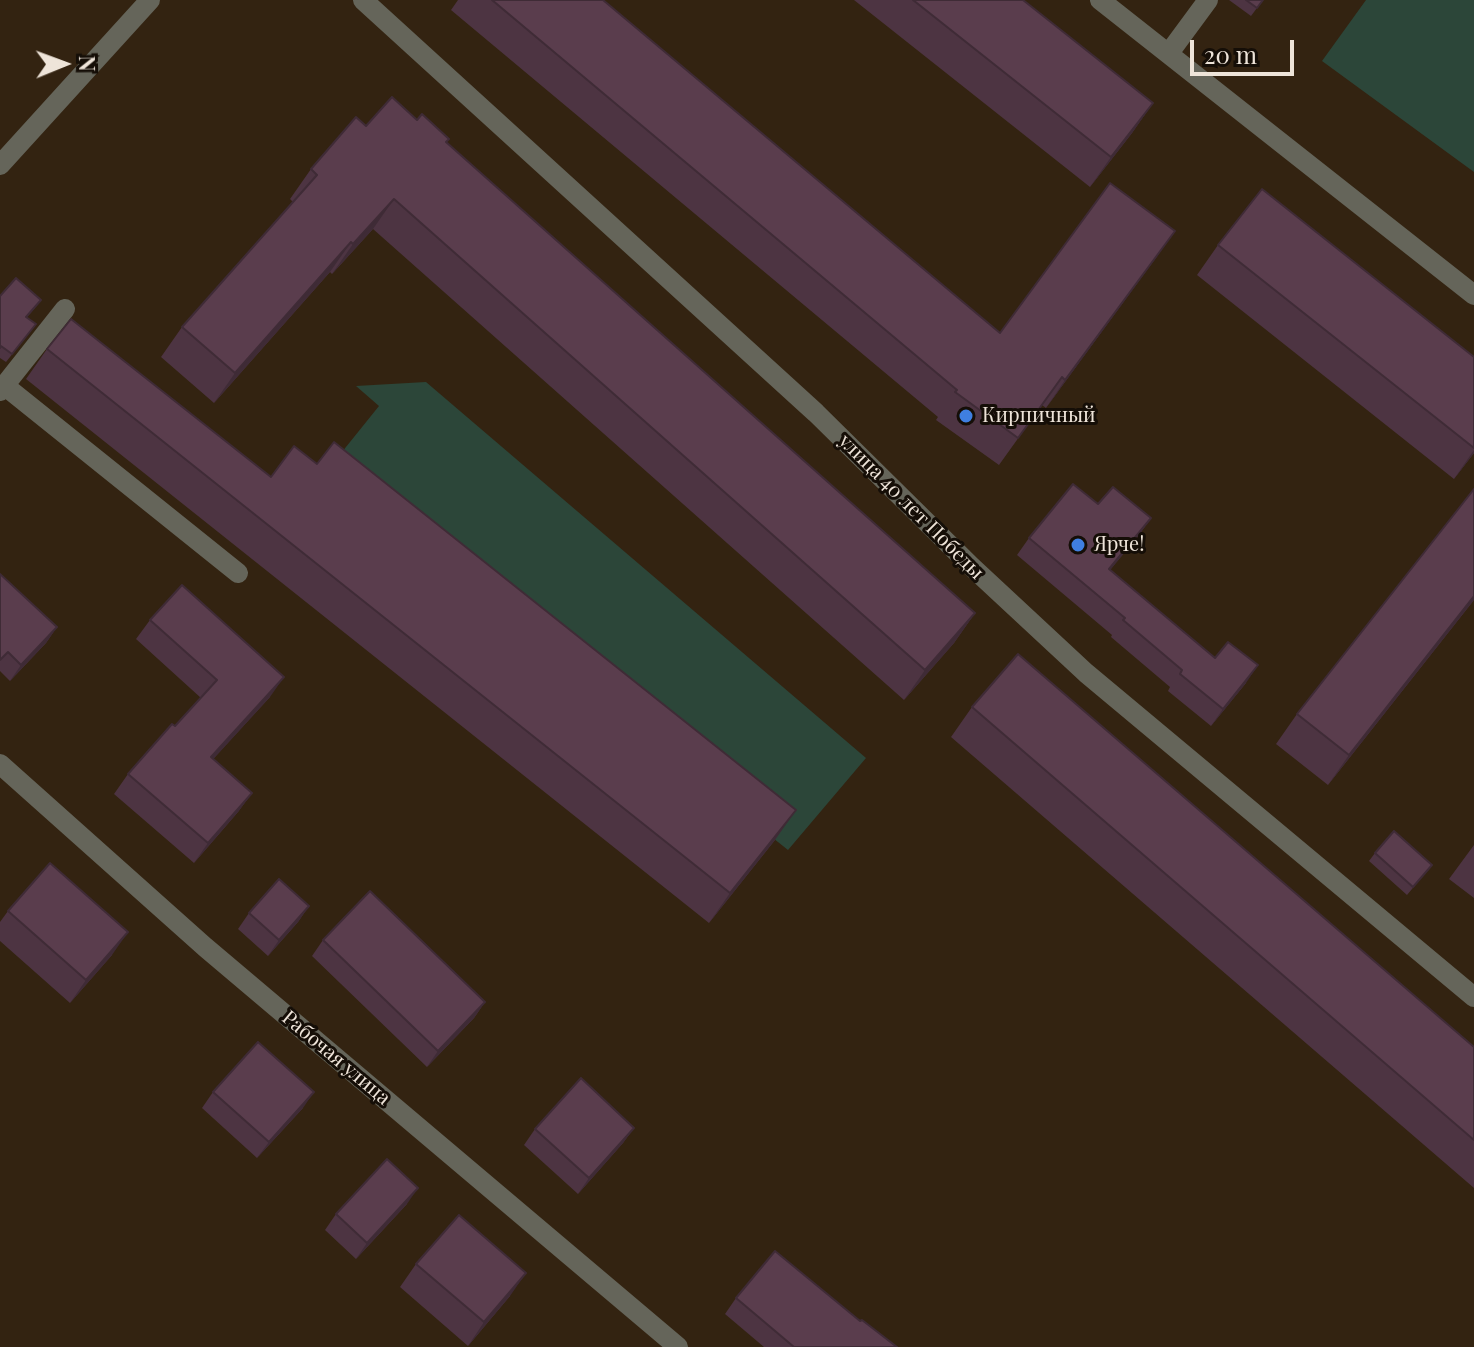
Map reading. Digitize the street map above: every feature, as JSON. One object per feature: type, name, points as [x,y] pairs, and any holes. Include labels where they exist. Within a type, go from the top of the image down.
[{"type":"street","points":[[0,165],[150,0]]},
{"type":"street","name":"улица 40 лет Победы","points":[[363,0],[816,413],[972,567],[1086,673],[1474,997]]},
{"type":"street","points":[[1100,0],[1474,295]]},
{"type":"street","points":[[1169,53],[1208,0]]},
{"type":"street","points":[[65,309],[2,389],[238,573]]},
{"type":"street","name":"Рабочая улица","points":[[0,764],[205,947],[678,1347]]},
{"type":"green space","points":[[1366,0],[1474,0],[1474,172],[1322,61]]},
{"type":"green space","points":[[426,382],[866,758],[788,850],[321,478],[379,406],[356,386]]},
{"type":"building","points":[[492,0],[603,0],[1000,333],[1110,183],[1175,231],[1018,438],[955,392],[957,390]]},
{"type":"building","points":[[913,0],[1023,0],[1153,103],[1111,157]]},
{"type":"building","points":[[1246,0],[1263,0],[1257,8]]},
{"type":"building","points":[[392,97],[417,120],[422,114],[449,139],[446,142],[975,613],[925,670],[394,199],[353,244],[351,242],[235,373],[182,327],[317,175],[311,169],[356,117],[366,126]]},
{"type":"building","points":[[1262,189],[1474,357],[1474,448],[1218,245]]},
{"type":"building","points":[[16,278],[41,300],[26,317],[36,324],[12,354],[0,348],[0,296]]},
{"type":"building","points":[[71,319],[271,477],[294,446],[317,464],[334,442],[796,810],[730,893],[47,349]]},
{"type":"building","points":[[1073,484],[1098,504],[1113,487],[1151,518],[1109,569],[1215,658],[1228,642],[1258,665],[1223,709],[1180,674],[1182,670],[1123,620],[1125,618],[1029,538]]},
{"type":"building","points":[[1474,489],[1474,596],[1349,755],[1297,714]]},
{"type":"building","points":[[0,574],[57,627],[21,665],[8,652],[0,660]]},
{"type":"building","points":[[182,585],[284,677],[211,757],[252,793],[208,843],[128,774],[172,724],[175,726],[217,680],[150,620]]},
{"type":"building","points":[[1018,654],[1474,1047],[1474,1140],[972,707]]},
{"type":"building","points":[[1394,831],[1432,865],[1413,887],[1375,853]]},
{"type":"building","points":[[50,863],[128,932],[86,980],[8,911]]},
{"type":"building","points":[[279,879],[309,906],[279,940],[249,913]]},
{"type":"building","points":[[370,891],[485,1002],[438,1051],[323,940]]},
{"type":"building","points":[[258,1042],[314,1092],[269,1142],[213,1092]]},
{"type":"building","points":[[581,1078],[634,1128],[589,1178],[535,1129]]},
{"type":"building","points":[[387,1159],[418,1188],[367,1243],[336,1214]]},
{"type":"building","points":[[459,1215],[526,1273],[484,1322],[416,1264]]},
{"type":"building","points":[[775,1251],[860,1321],[897,1347],[794,1347],[736,1298]]},
{"type":"place","name":"Кирпичный","points":[[966,416]]},
{"type":"place","name":"Ярче!","points":[[1078,545]]}]
